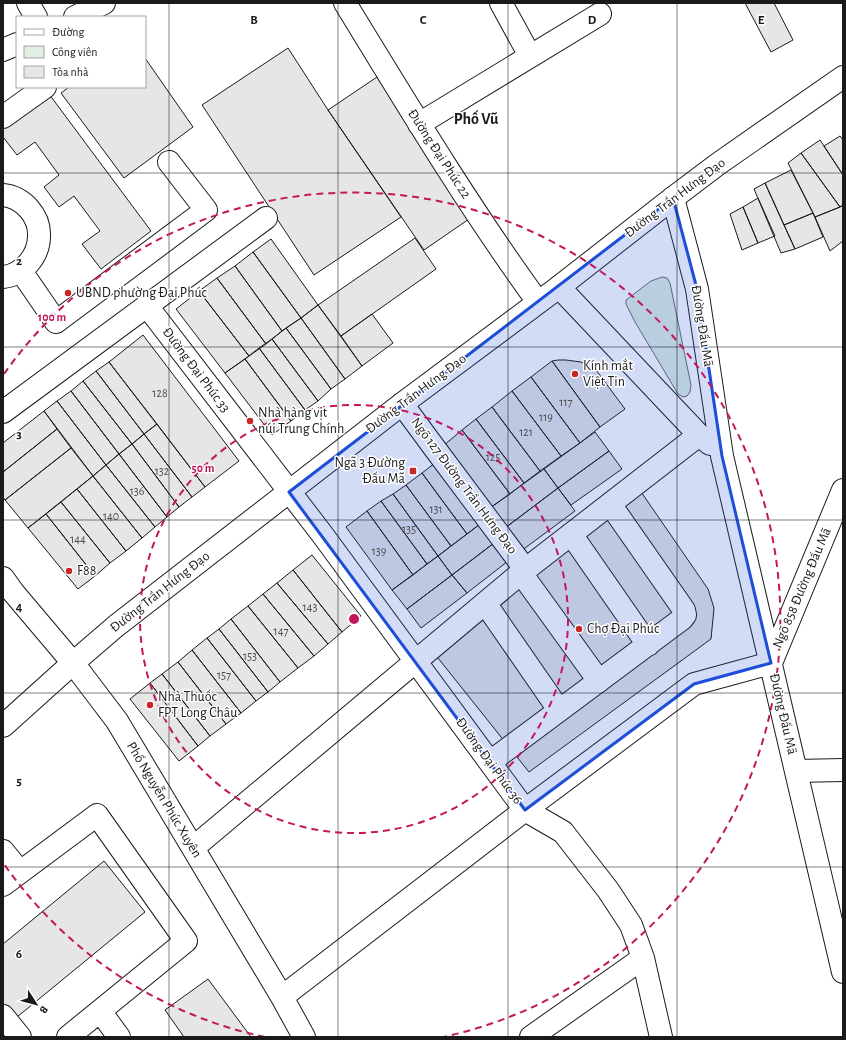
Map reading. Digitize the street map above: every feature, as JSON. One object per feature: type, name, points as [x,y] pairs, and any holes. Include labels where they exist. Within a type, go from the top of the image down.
[{"type":"street","points":[[28,3],[35,16]]},
{"type":"street","points":[[77,16],[104,3]]},
{"type":"street","name":"Đường Đại Phúc 22","points":[[344,3],[419,124],[511,265],[538,302]]},
{"type":"street","points":[[501,3],[530,56]]},
{"type":"street","points":[[419,124],[600,14]]},
{"type":"street","points":[[3,50],[16,44]]},
{"type":"street","name":"Đường Trần Hưng Đạo","points":[[3,726],[116,626],[402,404],[559,287],[718,164],[843,77]]},
{"type":"street","points":[[3,117],[44,88]]},
{"type":"street","points":[[3,195],[20,201],[31,210],[37,222],[40,236],[37,249],[31,261],[12,274],[56,322],[206,210],[169,162]]},
{"type":"street","name":"Đường Đấu Mã","points":[[674,198],[697,289],[722,456],[796,771],[836,907],[843,972]]},
{"type":"street","points":[[3,412],[266,218]]},
{"type":"street","points":[[559,287],[699,435],[722,456]]},
{"type":"street","name":"Đường Đại Phúc 33","points":[[147,306],[289,492]]},
{"type":"street","name":"Ngõ 127 Đường Trần Hưng Đạo","points":[[402,404],[523,571],[599,681]]},
{"type":"street","points":[[193,848],[523,571],[699,435]]},
{"type":"street","name":"Ngõ 858 Đường Đấu Mã","points":[[771,663],[843,490]]},
{"type":"street","name":"Đường Đại Phúc 36","points":[[289,492],[322,534],[525,810],[563,832],[608,890],[631,925],[643,958],[661,1037]]},
{"type":"street","points":[[490,762],[648,645],[682,619],[685,615],[684,610],[610,504]]},
{"type":"street","points":[[571,534],[648,645]]},
{"type":"street","name":"Phố Nguyễn Phúc Xuyên","points":[[3,578],[12,592],[73,663],[117,722],[282,997],[304,1037]]},
{"type":"street","points":[[484,603],[560,710]]},
{"type":"street","points":[[282,997],[525,810],[694,684],[771,663]]},
{"type":"street","points":[[796,771],[843,770]]},
{"type":"street","points":[[3,885],[97,815],[186,941],[68,1037]]},
{"type":"street","points":[[3,851],[20,872]]},
{"type":"street","points":[[531,1037],[643,958]]},
{"type":"street","points":[[100,1011],[119,1037]]},
{"type":"street","points":[[3,1016],[20,1037]]},
{"type":"highlighted area","points":[[673,198],[697,289],[722,456],[771,663],[694,684],[525,810],[289,492]]},
{"type":"green space","points":[[662,277],[667,278],[670,283],[691,385],[690,392],[687,396],[683,397],[678,394],[635,322],[626,304],[626,300],[651,281]]},
{"type":"building","points":[[745,3],[774,3],[793,40],[771,52]]},
{"type":"building","points":[[288,48],[328,110],[401,217],[314,275],[202,105]]},
{"type":"building","points":[[146,59],[193,127],[124,178],[61,93],[68,88],[146,88]]},
{"type":"building","points":[[377,77],[472,217],[424,250],[328,110]]},
{"type":"building","points":[[49,94],[151,231],[101,269],[82,244],[100,231],[74,196],[59,207],[44,187],[59,175],[35,142],[17,155],[3,137],[3,128]]},
{"type":"building","points":[[840,136],[843,140],[843,175],[824,146]]},
{"type":"building","points":[[820,140],[843,175],[843,205],[840,207],[801,153]]},
{"type":"building","points":[[801,153],[840,207],[815,217],[788,163]]},
{"type":"building","points":[[791,170],[813,213],[784,225],[765,183]]},
{"type":"building","points":[[765,183],[795,249],[781,253],[754,189]]},
{"type":"building","points":[[758,198],[775,236],[758,243],[743,207]]},
{"type":"building","points":[[843,205],[843,241],[830,251],[815,217]]},
{"type":"building","points":[[743,207],[758,243],[742,250],[730,214]]},
{"type":"building","points":[[813,213],[823,237],[795,249],[784,225]]},
{"type":"building","points":[[415,238],[436,269],[341,336],[318,305]]},
{"type":"building","points":[[271,239],[318,305],[301,318],[253,252]]},
{"type":"building","points":[[253,252],[301,318],[282,331],[235,266]]},
{"type":"building","points":[[235,266],[282,331],[266,344],[217,278]]},
{"type":"building","points":[[217,278],[266,344],[249,356],[199,291]]},
{"type":"building","points":[[199,291],[249,356],[225,373],[176,309]]},
{"type":"building","points":[[318,305],[362,366],[345,379],[301,318]]},
{"type":"building","points":[[372,314],[393,343],[362,366],[341,336]]},
{"type":"building","points":[[301,318],[345,379],[331,389],[286,328]]},
{"type":"building","points":[[286,328],[331,389],[318,401],[272,339]]},
{"type":"building","points":[[143,335],[239,461],[205,487],[109,362]]},
{"type":"building","points":[[272,339],[318,401],[305,410],[259,348]]},
{"type":"building","points":[[259,348],[305,410],[291,421],[245,359]]},
{"type":"building","points":[[245,359],[291,421],[272,435],[225,373]]},
{"type":"building","points":[[558,360],[581,362],[596,370],[625,409],[600,427],[552,361]]},
{"type":"building","points":[[552,361],[600,427],[580,443],[531,377]]},
{"type":"building","points":[[109,362],[157,424],[144,434],[96,371]]},
{"type":"building","points":[[96,371],[144,434],[132,444],[83,381]]},
{"type":"building","points":[[531,377],[580,443],[561,456],[512,391]]},
{"type":"building","points":[[83,381],[132,444],[119,454],[71,391]]},
{"type":"building","points":[[71,391],[119,454],[106,465],[57,401]]},
{"type":"building","points":[[512,391],[561,456],[540,471],[492,407]]},
{"type":"building","points":[[57,401],[106,465],[93,476],[44,411]]},
{"type":"building","points":[[492,407],[540,471],[524,483],[476,419]]},
{"type":"building","points":[[44,411],[57,429],[3,472],[3,443]]},
{"type":"building","points":[[476,419],[524,483],[510,494],[462,430]]},
{"type":"building","points":[[157,424],[205,487],[192,497],[144,434]]},
{"type":"building","points":[[57,429],[71,448],[5,500],[3,497],[3,472]]},
{"type":"building","points":[[462,430],[510,494],[490,508],[443,446]]},
{"type":"building","points":[[595,432],[609,451],[558,488],[544,469]]},
{"type":"building","points":[[144,434],[192,497],[179,507],[132,444]]},
{"type":"building","points":[[132,444],[179,507],[167,517],[119,454]]},
{"type":"building","points":[[71,448],[93,476],[28,528],[5,500]]},
{"type":"building","points":[[609,451],[622,469],[571,505],[558,488]]},
{"type":"building","points":[[119,454],[167,517],[155,527],[106,465]]},
{"type":"building","points":[[439,460],[484,521],[467,534],[422,473]]},
{"type":"building","points":[[106,465],[155,527],[142,538],[93,476]]},
{"type":"building","points":[[544,469],[558,488],[505,528],[490,508]]},
{"type":"building","points":[[422,473],[467,534],[451,546],[406,485]]},
{"type":"building","points":[[93,476],[142,538],[126,551],[77,489]]},
{"type":"building","points":[[406,485],[451,546],[438,556],[393,494]]},
{"type":"building","name":"Chợ Đại Phúc","points":[[637,486],[708,589],[714,608],[711,639],[529,772],[430,648]]},
{"type":"building","points":[[558,488],[575,511],[521,551],[505,528]]},
{"type":"building","points":[[77,489],[126,551],[110,563],[61,502]]},
{"type":"building","points":[[393,494],[438,556],[427,564],[381,501]]},
{"type":"building","points":[[381,501],[427,564],[413,575],[367,511]]},
{"type":"building","points":[[61,502],[110,563],[95,576],[46,514]]},
{"type":"building","points":[[367,511],[413,575],[392,590],[346,527]]},
{"type":"building","points":[[46,514],[95,576],[78,589],[28,528]]},
{"type":"building","points":[[484,521],[498,540],[452,575],[438,556]]},
{"type":"building","points":[[498,540],[512,558],[467,593],[452,575]]},
{"type":"building","points":[[312,555],[361,616],[342,632],[293,570]]},
{"type":"building","points":[[438,556],[452,575],[407,609],[392,590]]},
{"type":"building","points":[[293,570],[342,632],[328,644],[277,583]]},
{"type":"building","points":[[452,575],[467,593],[421,628],[407,609]]},
{"type":"building","points":[[277,583],[328,644],[314,656],[263,594]]},
{"type":"building","points":[[263,594],[314,656],[298,668],[248,606]]},
{"type":"building","points":[[248,606],[298,668],[280,682],[231,619]]},
{"type":"building","points":[[231,619],[280,682],[268,692],[219,629]]},
{"type":"building","points":[[219,629],[268,692],[256,701],[207,638]]},
{"type":"building","points":[[207,638],[256,701],[241,713],[192,650]]},
{"type":"building","points":[[192,650],[241,713],[226,724],[178,662]]},
{"type":"building","points":[[178,662],[226,724],[210,736],[162,674]]},
{"type":"building","points":[[162,674],[210,736],[198,746],[150,683]]},
{"type":"building","points":[[150,683],[198,746],[179,761],[130,699]]},
{"type":"building","points":[[104,861],[145,912],[11,1022],[3,1012],[3,944]]},
{"type":"building","points":[[208,979],[251,1037],[184,1037],[165,1010]]},
{"type":"place","name":"UBND phường Đại Phúc","points":[[68,293]]},
{"type":"place","name":"Kính mắt Việt Tin","points":[[575,374]]},
{"type":"place","name":"Nhà hàng vịt núi Trung Chính","points":[[250,421]]},
{"type":"place","name":"Ngã 3 Đường Đấu Mã","points":[[413,471]]},
{"type":"place","name":"F88","points":[[69,571]]},
{"type":"place","name":"Chợ Đại Phúc","points":[[579,629]]},
{"type":"place","name":"Nhà Thuốc FPT Long Châu","points":[[150,705]]},
{"type":"district","name":"Phố Vũ","points":[[476,119]]}]
